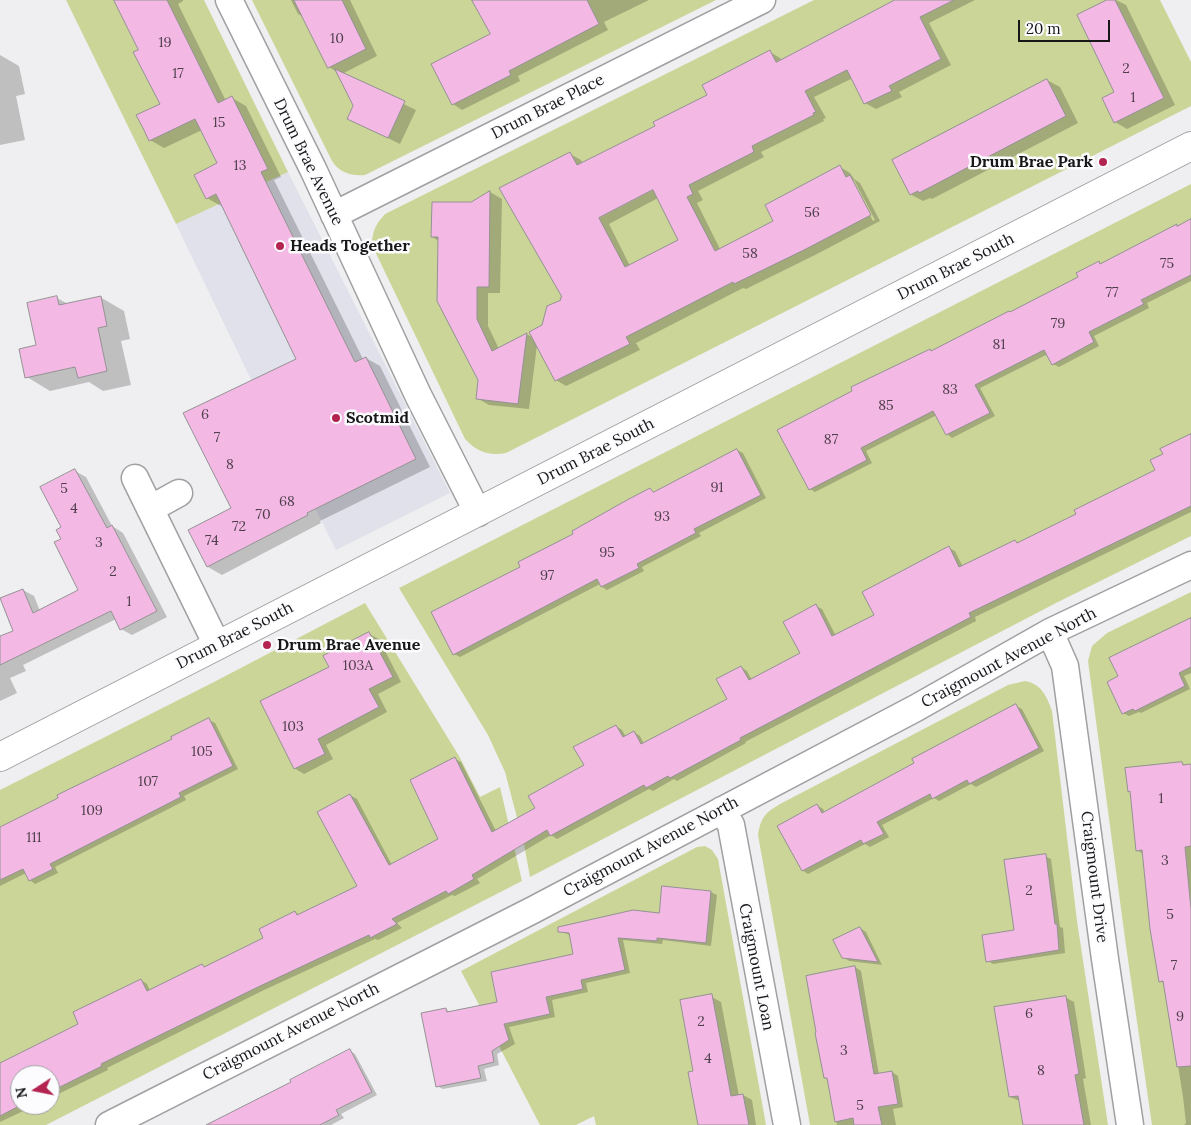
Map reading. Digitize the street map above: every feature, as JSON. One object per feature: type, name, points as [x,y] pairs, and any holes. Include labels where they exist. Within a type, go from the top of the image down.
[{"type":"main road","name":"Drum Brae South","points":[[0,757],[1191,146]]},
{"type":"street","name":"Drum Brae Avenue","points":[[229,0],[334,215],[418,394],[478,513]]},
{"type":"street","name":"Drum Brae Place","points":[[334,215],[762,0]]},
{"type":"street","points":[[135,478],[217,645]]},
{"type":"street","points":[[150,509],[179,493]]},
{"type":"street","name":"Craigmount Avenue North","points":[[109,1125],[533,910],[916,708],[1050,632],[1191,565]]},
{"type":"street","name":"Craigmount Drive","points":[[1050,632],[1064,666],[1130,1125]]},
{"type":"street","name":"Craigmount Loan","points":[[722,810],[730,825],[752,949],[787,1125]]},
{"type":"shaded area","points":[[288,172],[450,493],[336,550],[176,224]]},
{"type":"green space","points":[[66,0],[204,0],[288,172],[176,224]]},
{"type":"green space","points":[[252,0],[716,0],[365,175],[360,175],[342,171],[332,161]]},
{"type":"green space","points":[[814,0],[1160,0],[1191,62],[1191,106],[506,453],[494,454],[474,447],[465,439],[372,245],[375,228],[379,221],[385,214]]},
{"type":"green space","points":[[1191,184],[1191,536],[1056,603],[530,877],[524,844],[505,772],[488,735],[399,588]]},
{"type":"green space","points":[[1191,592],[1191,1125],[1152,1125],[1088,661],[1092,646],[1107,633]]},
{"type":"green space","points":[[365,603],[459,756],[480,797],[500,787],[522,881],[46,1125],[0,1125],[0,790]]},
{"type":"green space","points":[[1025,681],[1040,688],[1046,696],[1052,711],[1077,921],[1108,1125],[810,1125],[758,835],[762,820],[767,813],[780,804],[1008,685]]},
{"type":"green space","points":[[705,846],[712,850],[718,859],[766,1125],[596,1125],[594,1116],[576,1125],[540,1125],[499,1046],[509,1040],[504,1024],[550,1014],[539,962],[491,972],[499,1009],[485,1016],[461,971],[697,847]]},
{"type":"building","points":[[114,0],[167,0],[218,103],[232,96],[268,169],[261,172],[355,362],[366,357],[416,459],[307,513],[308,515],[207,567],[188,530],[231,508],[183,413],[296,359],[216,194],[206,199],[194,175],[217,163],[195,119],[149,141],[136,115],[160,104],[133,52],[138,50]]},
{"type":"building","points":[[294,0],[342,0],[366,49],[328,68]]},
{"type":"building","points":[[472,0],[587,0],[599,24],[509,71],[511,75],[452,105],[431,64],[490,34]]},
{"type":"building","points":[[895,0],[954,0],[920,17],[941,59],[889,86],[892,91],[864,104],[847,70],[805,91],[816,112],[813,113],[814,115],[752,146],[754,152],[689,185],[693,194],[687,197],[715,251],[773,221],[765,205],[840,165],[846,177],[850,175],[871,215],[734,284],[733,282],[626,337],[630,344],[555,381],[529,332],[542,325],[547,306],[561,300],[560,298],[562,297],[499,188],[570,152],[577,165],[655,126],[653,122],[707,95],[702,85],[770,50],[776,62]],"holes":[[[653,190],[678,240],[625,267],[599,218]]]},
{"type":"building","points":[[1107,0],[1115,0],[1164,98],[1114,123],[1102,98],[1114,92],[1077,15]]},
{"type":"building","points":[[335,69],[405,101],[388,138],[347,119],[353,106]]},
{"type":"building","points":[[1047,79],[1066,116],[919,193],[918,191],[910,195],[892,160]]},
{"type":"building","points":[[490,191],[489,287],[477,287],[477,319],[492,351],[527,333],[518,404],[476,399],[478,380],[437,301],[438,237],[431,237],[432,202],[471,202]]},
{"type":"building","points":[[1191,219],[1191,275],[1141,300],[1144,304],[1089,332],[1094,342],[1052,365],[1044,350],[975,385],[990,413],[946,435],[933,411],[861,448],[867,460],[809,490],[777,430],[852,391],[851,387],[930,349],[931,351],[1010,312],[1078,277],[1076,273],[1099,261],[1100,264],[1177,224],[1177,226]]},
{"type":"building","points":[[57,296],[59,305],[101,296],[107,326],[98,328],[107,371],[78,378],[75,367],[25,378],[19,349],[36,345],[27,303]]},
{"type":"building","points":[[1191,434],[1191,506],[969,613],[971,617],[740,738],[741,740],[670,778],[668,776],[646,788],[644,785],[550,836],[547,830],[472,875],[474,879],[448,894],[446,891],[392,919],[397,924],[370,938],[369,935],[258,987],[101,1064],[102,1066],[60,1087],[60,1065],[10,1065],[10,1111],[0,1116],[0,1063],[78,1024],[73,1012],[141,979],[147,991],[202,964],[204,967],[263,938],[259,929],[295,911],[297,915],[357,886],[317,812],[350,794],[389,865],[438,839],[410,780],[455,757],[492,832],[535,808],[528,796],[584,765],[573,747],[616,725],[623,737],[634,731],[641,744],[727,699],[716,679],[741,666],[749,680],[800,653],[783,622],[816,604],[832,636],[874,615],[862,592],[949,546],[959,567],[1015,540],[1017,543],[1076,514],[1074,510],[1155,470],[1150,460],[1163,454],[1160,449]]},
{"type":"building","points":[[737,449],[761,495],[694,529],[696,533],[637,564],[639,568],[601,587],[597,579],[453,655],[431,612],[520,567],[518,562],[573,534],[572,531],[627,500],[650,488],[653,492]]},
{"type":"building","points":[[75,469],[107,528],[112,525],[157,611],[120,630],[111,611],[0,665],[0,636],[13,631],[0,598],[23,589],[33,613],[78,590],[54,542],[61,539],[56,530],[61,527],[40,487]]},
{"type":"building","points":[[1191,618],[1191,667],[1179,673],[1185,686],[1135,711],[1133,709],[1122,714],[1107,682],[1118,676],[1109,658]]},
{"type":"building","points":[[369,632],[393,677],[369,689],[379,707],[318,739],[325,754],[294,769],[260,701],[329,667],[323,656]]},
{"type":"building","points":[[1016,704],[1039,748],[969,784],[967,780],[932,799],[930,794],[877,822],[884,834],[863,844],[861,840],[802,871],[777,826],[817,804],[822,813],[914,763],[912,759]]},
{"type":"building","points":[[209,718],[233,766],[179,793],[181,797],[50,864],[53,869],[29,881],[23,869],[0,880],[0,827],[58,798],[57,795],[172,739],[171,737]]},
{"type":"building","points":[[1182,762],[1183,765],[1191,764],[1191,846],[1185,847],[1191,909],[1191,1066],[1177,1067],[1163,981],[1159,982],[1150,929],[1142,850],[1136,851],[1130,791],[1128,792],[1125,768]]},
{"type":"building","points":[[1046,854],[1055,924],[1057,924],[1059,950],[986,962],[982,935],[1014,930],[1004,860]]},
{"type":"building","points":[[662,886],[711,891],[706,943],[657,938],[657,941],[618,938],[625,970],[581,980],[583,989],[546,997],[550,1014],[504,1024],[509,1040],[492,1051],[494,1062],[478,1066],[481,1078],[436,1087],[421,1013],[446,1008],[447,1012],[497,1002],[491,972],[573,954],[569,933],[558,932],[558,927],[633,910],[659,913]]},
{"type":"building","points":[[860,927],[878,962],[842,958],[833,940]]},
{"type":"building","points":[[855,966],[874,1074],[892,1071],[898,1104],[878,1107],[882,1125],[854,1125],[853,1118],[835,1122],[827,1078],[824,1078],[815,1033],[806,976]]},
{"type":"building","points":[[712,994],[731,1096],[743,1094],[749,1125],[698,1125],[688,1072],[693,1071],[680,1000]]},
{"type":"building","points":[[1066,996],[1079,1074],[1075,1075],[1084,1125],[1023,1125],[1018,1096],[1009,1097],[994,1007]]},
{"type":"building","points":[[350,1049],[372,1092],[336,1110],[339,1115],[320,1125],[206,1125],[291,1082],[290,1080]]},
{"type":"place","name":"Drum Brae Park","points":[[1103,162]]},
{"type":"place","name":"Heads Together","points":[[280,246]]},
{"type":"place","name":"Scotmid","points":[[336,418]]},
{"type":"place","name":"Drum Brae Avenue","points":[[267,645]]}]
